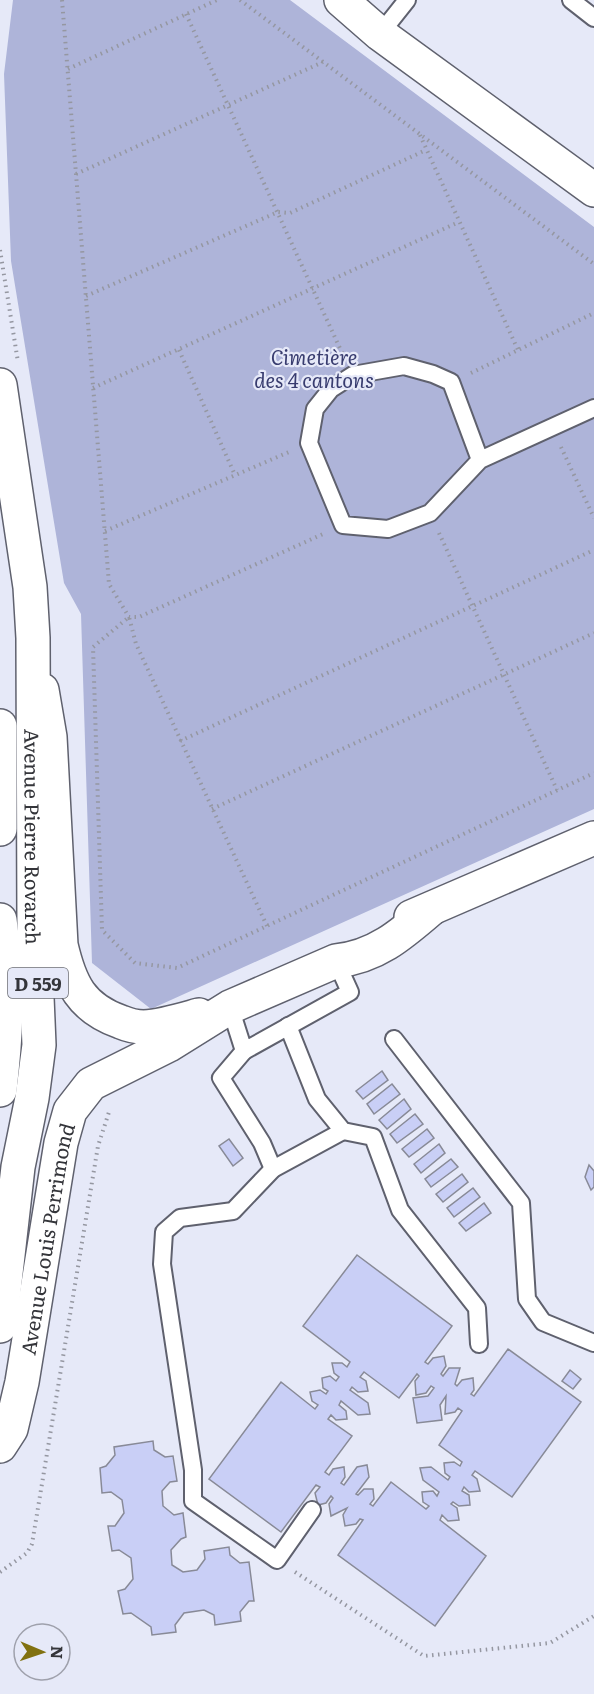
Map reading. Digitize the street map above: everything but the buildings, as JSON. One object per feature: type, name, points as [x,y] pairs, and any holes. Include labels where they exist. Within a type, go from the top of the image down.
[{"type":"main road","points":[[341,0],[380,34],[594,190]]},
{"type":"main road","name":"Avenue Pierre Rovarch","points":[[0,385],[30,586],[33,638],[34,925],[39,1045],[32,1098],[18,1167],[0,1326]]},
{"type":"main road","name":"Avenue Louis Perrimond","points":[[33,638],[50,737],[61,945],[65,965],[78,995],[90,1007],[133,1026],[165,1024],[230,1007]]},
{"type":"main road","name":"Avenue Pierre Rovarch","points":[[0,726],[0,829]]},
{"type":"main road","name":"Avenue Louis Perrimond","points":[[0,1446],[11,1429],[22,1382],[61,1143],[70,1112],[92,1084],[169,1045],[230,1007],[336,961],[348,947],[364,946],[431,909],[594,838]]},
{"type":"main road","name":"Avenue Pierre Rovarch","points":[[0,920],[7,970],[8,1027],[0,1090]]},
{"type":"lane","points":[[380,34],[407,0]]},
{"type":"lane","points":[[571,0],[594,18]]},
{"type":"lane","points":[[480,460],[451,382],[433,374],[404,366],[353,375],[331,389],[315,409],[309,443],[343,525],[388,529],[430,513],[480,460],[594,408]]},
{"type":"lane","points":[[273,1169],[262,1143],[221,1078],[244,1051],[350,992],[336,961]]},
{"type":"lane","points":[[230,1007],[244,1051]]},
{"type":"lane","points":[[288,1026],[318,1099],[343,1131]]},
{"type":"lane","points":[[394,1039],[521,1203],[526,1299],[543,1322],[594,1343]]},
{"type":"lane","points":[[312,1510],[277,1560],[193,1501],[193,1470],[162,1264],[164,1232],[180,1218],[233,1211],[273,1169],[343,1131],[373,1137],[400,1210],[477,1308],[479,1344]]},
{"type":"path","points":[[62,0],[109,584],[129,617],[136,644],[267,926]]},
{"type":"path","points":[[68,69],[217,0]]},
{"type":"path","points":[[240,0],[594,264]]},
{"type":"path","points":[[186,14],[353,375]]},
{"type":"path","points":[[76,174],[323,62]]},
{"type":"path","points":[[419,134],[518,350]]},
{"type":"path","points":[[86,296],[278,212],[290,213],[426,150]]},
{"type":"path","points":[[93,388],[459,222]]},
{"type":"path","points":[[451,382],[594,313]]},
{"type":"path","points":[[179,350],[236,475]]},
{"type":"path","points":[[552,427],[594,518]]},
{"type":"path","points":[[105,531],[309,443]]},
{"type":"path","points":[[430,513],[557,790]]},
{"type":"path","points":[[343,525],[139,617],[129,617],[93,647],[102,930],[135,963],[177,968],[594,773]]},
{"type":"path","points":[[180,741],[594,550]]},
{"type":"path","points":[[212,809],[594,633]]},
{"type":"path","points":[[0,1572],[19,1561],[32,1544],[98,1146],[113,1102]]},
{"type":"path","points":[[277,1560],[424,1656],[550,1643],[594,1616]]},
{"type":"green space","name":"Cimetière des 4 cantons","points":[[13,0],[290,0],[594,227],[594,809],[151,1009],[92,963],[81,614],[64,583],[11,261],[4,74]]}]
